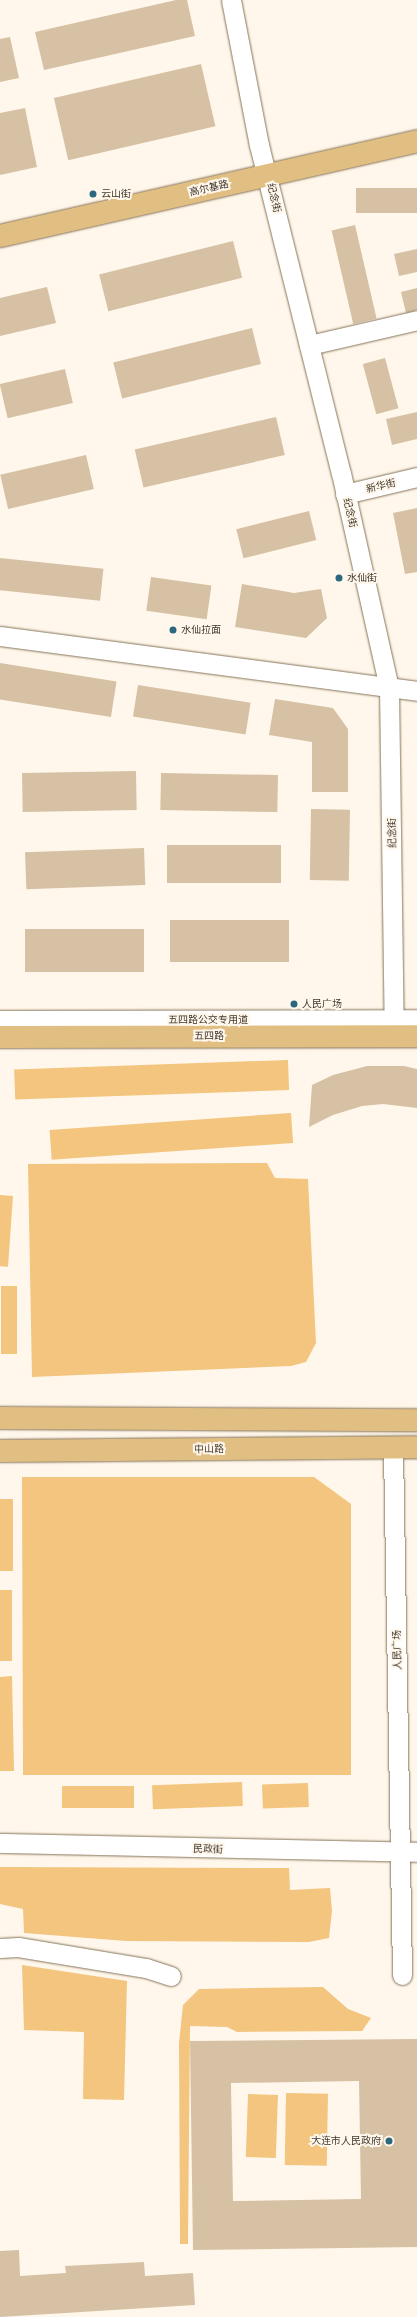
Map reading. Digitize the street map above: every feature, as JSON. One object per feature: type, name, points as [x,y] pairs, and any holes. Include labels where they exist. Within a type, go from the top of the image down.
[{"type":"main road","name":"高尔基路","points":[[0,236],[269,176],[417,141]]},
{"type":"main road","name":"五四路","points":[[0,1037],[394,1028],[417,1036]]},
{"type":"main road","points":[[0,1418],[417,1420]]},
{"type":"main road","name":"中山路","points":[[0,1451],[417,1447]]},
{"type":"street","name":"纪念街","points":[[231,0],[259,145],[269,176],[345,494],[389,688],[394,1028]]},
{"type":"street","points":[[309,345],[417,320]]},
{"type":"street","name":"新华街","points":[[345,494],[417,477]]},
{"type":"street","points":[[0,636],[417,691]]},
{"type":"street","name":"五四路公交专用道","points":[[0,1020],[394,1028],[417,1019]]},
{"type":"street","name":"人民广场","points":[[392,1448],[409,1853],[402,1975]]},
{"type":"street","name":"民政街","points":[[0,1844],[409,1853]]},
{"type":"street","points":[[0,1948],[25,1948],[146,1968],[171,1976]]},
{"type":"shaded area","points":[[288,1060],[289,1090],[15,1100],[14,1070]]},
{"type":"shaded area","points":[[291,1113],[293,1143],[52,1160],[50,1130]]},
{"type":"shaded area","points":[[267,1163],[275,1178],[308,1179],[316,1343],[306,1362],[291,1366],[32,1377],[28,1164]]},
{"type":"shaded area","points":[[0,1195],[13,1196],[8,1267],[0,1266]]},
{"type":"shaded area","points":[[1,1286],[17,1286],[17,1354],[1,1354]]},
{"type":"shaded area","points":[[22,1477],[314,1477],[351,1504],[351,1775],[23,1775]]},
{"type":"shaded area","points":[[0,1499],[13,1499],[13,1571],[0,1571]]},
{"type":"shaded area","points":[[0,1590],[12,1590],[12,1661],[0,1661]]},
{"type":"shaded area","points":[[12,1676],[14,1771],[0,1771],[0,1677]]},
{"type":"shaded area","points":[[242,1782],[243,1806],[153,1809],[152,1785]]},
{"type":"shaded area","points":[[308,1783],[309,1807],[263,1809],[262,1785]]},
{"type":"shaded area","points":[[62,1786],[134,1786],[134,1808],[62,1808]]},
{"type":"shaded area","points":[[0,1867],[289,1868],[290,1890],[330,1888],[332,1911],[329,1938],[309,1942],[126,1941],[24,1933],[23,1909],[0,1904]]},
{"type":"shaded area","points":[[22,1965],[127,1981],[124,2100],[83,2099],[84,2032],[24,2030]]},
{"type":"shaded area","points":[[323,1987],[348,2009],[371,2018],[362,2031],[237,2032],[227,2027],[190,2026],[188,2244],[180,2244],[179,2043],[183,2005],[199,1989]]},
{"type":"shaded area","points":[[286,2093],[328,2094],[327,2166],[285,2165]]},
{"type":"shaded area","points":[[248,2094],[278,2095],[276,2158],[246,2157]]},
{"type":"building","points":[[176,0],[187,0],[195,36],[44,70],[35,32]]},
{"type":"building","points":[[10,37],[19,78],[0,82],[0,39]]},
{"type":"building","points":[[201,64],[215,126],[68,160],[54,98]]},
{"type":"building","points":[[25,108],[37,167],[0,175],[0,113]]},
{"type":"building","points":[[356,188],[417,188],[417,213],[356,213]]},
{"type":"building","points":[[355,225],[377,319],[353,324],[332,230]]},
{"type":"building","points":[[233,241],[242,278],[108,311],[99,274]]},
{"type":"building","points":[[417,249],[417,272],[399,276],[394,254]]},
{"type":"building","points":[[47,287],[56,323],[0,336],[0,298]]},
{"type":"building","points":[[417,288],[417,310],[406,313],[401,292]]},
{"type":"building","points":[[252,328],[261,364],[122,398],[113,363]]},
{"type":"building","points":[[385,358],[398,408],[376,414],[363,364]]},
{"type":"building","points":[[65,369],[73,403],[8,418],[0,384]]},
{"type":"building","points":[[417,412],[417,439],[392,445],[386,419]]},
{"type":"building","points":[[276,417],[285,455],[143,488],[135,450]]},
{"type":"building","points":[[86,455],[94,489],[8,509],[0,475]]},
{"type":"building","points":[[417,508],[417,572],[405,574],[393,513]]},
{"type":"building","points":[[309,511],[316,540],[243,558],[236,529]]},
{"type":"building","points":[[0,558],[103,569],[100,601],[0,590]]},
{"type":"building","points":[[151,577],[211,585],[207,619],[146,611]]},
{"type":"building","points":[[242,584],[294,593],[321,589],[327,618],[306,638],[235,627]]},
{"type":"building","points":[[0,663],[117,681],[111,717],[0,699]]},
{"type":"building","points":[[138,685],[251,703],[246,734],[133,717]]},
{"type":"building","points":[[275,699],[333,708],[348,729],[348,792],[312,792],[312,742],[269,735]]},
{"type":"building","points":[[136,771],[137,810],[23,812],[22,773]]},
{"type":"building","points":[[161,773],[278,775],[277,812],[160,810]]},
{"type":"building","points":[[311,809],[350,810],[349,881],[310,880]]},
{"type":"building","points":[[167,845],[281,845],[281,883],[167,883]]},
{"type":"building","points":[[144,848],[145,885],[26,889],[25,852]]},
{"type":"building","points":[[170,920],[289,920],[289,962],[170,962]]},
{"type":"building","points":[[25,929],[144,929],[144,972],[25,972]]},
{"type":"building","points":[[367,1066],[404,1066],[417,1069],[417,1108],[383,1104],[362,1106],[333,1115],[309,1127],[312,1085],[333,1075]]},
{"type":"building","name":"大连市人民政府","points":[[417,2039],[417,2247],[193,2250],[190,2041]],"holes":[[[359,2081],[361,2199],[233,2201],[231,2083]]]},
{"type":"building","points":[[19,2250],[20,2276],[66,2273],[65,2266],[144,2262],[145,2276],[193,2273],[195,2305],[0,2317],[0,2251]]},
{"type":"place","name":"云山街","points":[[93,194]]},
{"type":"place","name":"水仙街","points":[[339,578]]},
{"type":"place","name":"水仙拉面","points":[[173,630]]},
{"type":"place","name":"人民广场","points":[[294,1004]]},
{"type":"place","name":"大连市人民政府","points":[[389,2141]]}]
